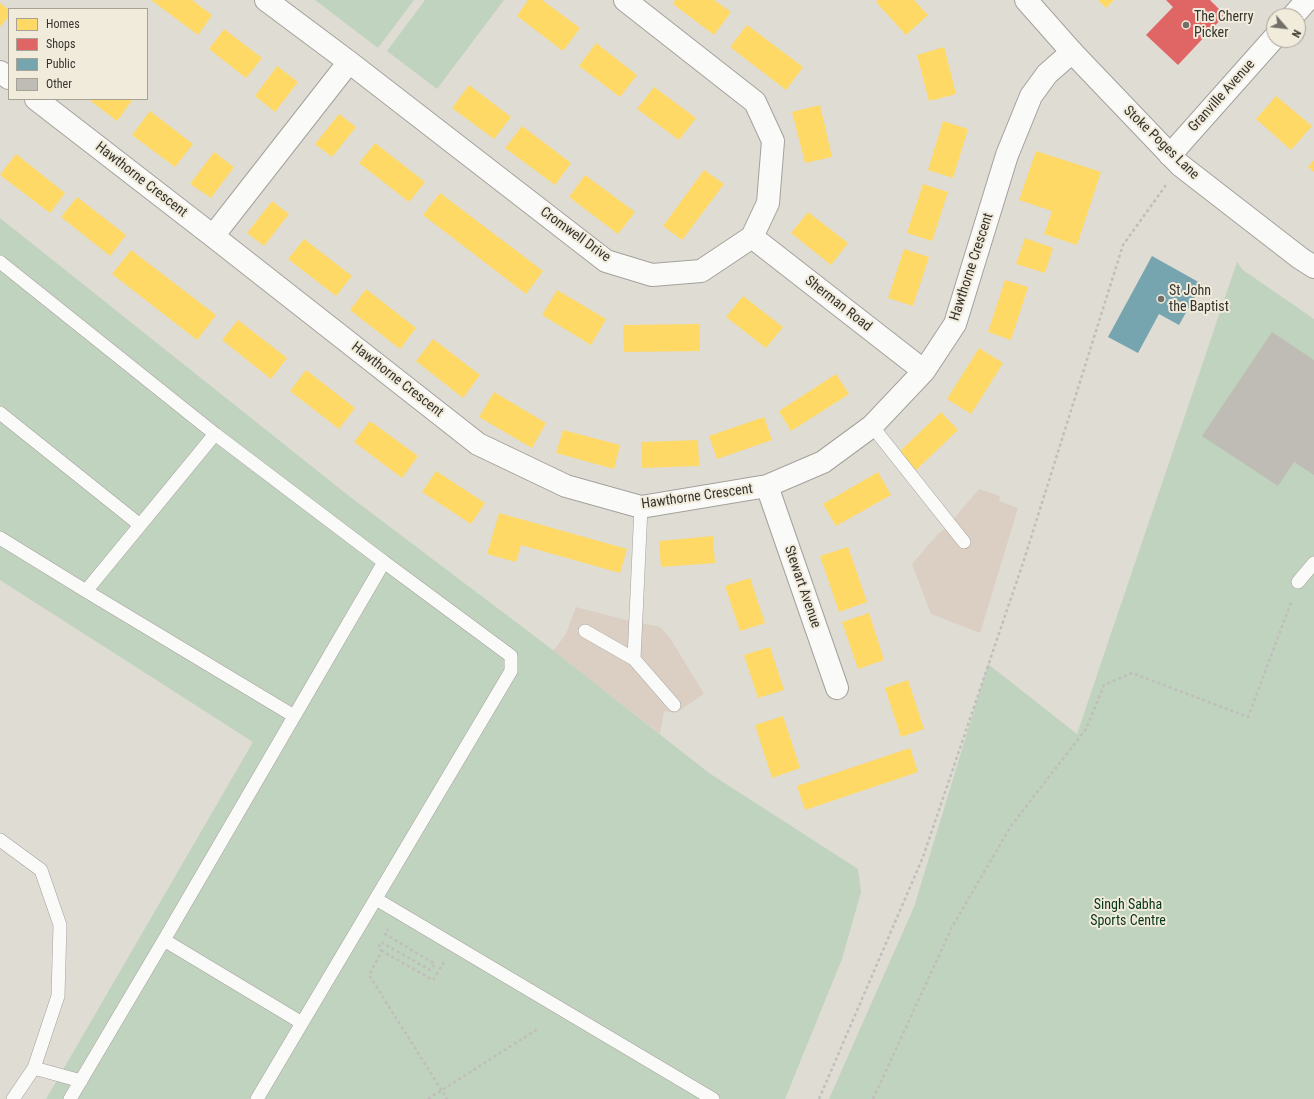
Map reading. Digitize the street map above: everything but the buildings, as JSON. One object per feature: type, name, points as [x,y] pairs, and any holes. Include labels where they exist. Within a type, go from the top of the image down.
[{"type":"street","name":"Cromwell Drive","points":[[266,0],[349,62],[606,261],[652,275],[701,271],[752,237]]},
{"type":"street","points":[[625,0],[755,102],[774,142],[768,202],[752,237]]},
{"type":"street","name":"Stoke Poges Lane","points":[[1026,0],[1072,52],[1175,160],[1300,258],[1314,267]]},
{"type":"street","points":[[1300,8],[1307,0]]},
{"type":"street","name":"Granville Avenue","points":[[1175,160],[1266,48]]},
{"type":"street","name":"Hawthorne Crescent","points":[[37,100],[478,444],[566,486],[641,508],[767,486],[823,462],[872,426],[924,371],[955,324],[1007,155],[1031,96],[1047,74],[1072,52]]},
{"type":"street","points":[[213,236],[349,62]]},
{"type":"street","name":"Sherman Road","points":[[752,237],[924,371]]},
{"type":"street","name":"Stewart Avenue","points":[[767,486],[837,688]]},
{"type":"lane","points":[[0,262],[215,434],[511,656],[512,671],[257,1099]]},
{"type":"lane","points":[[0,413],[140,525]]},
{"type":"lane","points":[[872,426],[964,542]]},
{"type":"lane","points":[[86,591],[215,434]]},
{"type":"lane","points":[[634,659],[641,508]]},
{"type":"lane","points":[[0,538],[294,716]]},
{"type":"lane","points":[[70,1099],[384,562]]},
{"type":"lane","points":[[1298,582],[1314,563]]},
{"type":"lane","points":[[584,631],[634,659],[674,705]]},
{"type":"lane","points":[[0,840],[41,870],[60,925],[58,996],[34,1068],[13,1099]]},
{"type":"lane","points":[[376,899],[713,1099]]},
{"type":"lane","points":[[164,940],[302,1024]]},
{"type":"lane","points":[[34,1068],[81,1081]]},
{"type":"path","points":[[819,1099],[923,856],[1024,560],[1123,245],[1175,160]]},
{"type":"path","points":[[873,1099],[952,927],[1011,826],[1086,729],[1104,685],[1132,673],[1248,717],[1298,582]]},
{"type":"path","points":[[394,932],[388,929],[385,934],[434,964],[430,970],[381,942],[378,948],[433,980],[443,962]]},
{"type":"path","points":[[382,951],[369,975],[447,1099]]},
{"type":"path","points":[[428,1099],[539,1028]]},
{"type":"shaded area","points":[[979,489],[1000,496],[999,501],[1018,508],[980,633],[931,614],[912,564],[938,534],[947,527]]},
{"type":"shaded area","points":[[576,607],[660,627],[670,638],[704,694],[676,713],[664,711],[660,734],[553,651],[566,634]]},
{"type":"green space","points":[[315,0],[414,0],[378,48]]},
{"type":"green space","points":[[425,0],[504,0],[437,89],[387,51]]},
{"type":"green space","points":[[0,218],[349,496],[545,644],[709,773],[858,869],[861,892],[842,959],[785,1099],[46,1099],[253,742],[0,580]]},
{"type":"green space","name":"Singh Sabha Sports Centre","points":[[1237,262],[1243,270],[1314,319],[1314,1099],[829,1099],[914,907],[988,664],[1077,734]]},
{"type":"place","name":"The Cherry Picker","points":[[1186,25]]},
{"type":"place","name":"St John the Baptist","points":[[1161,299]]}]
